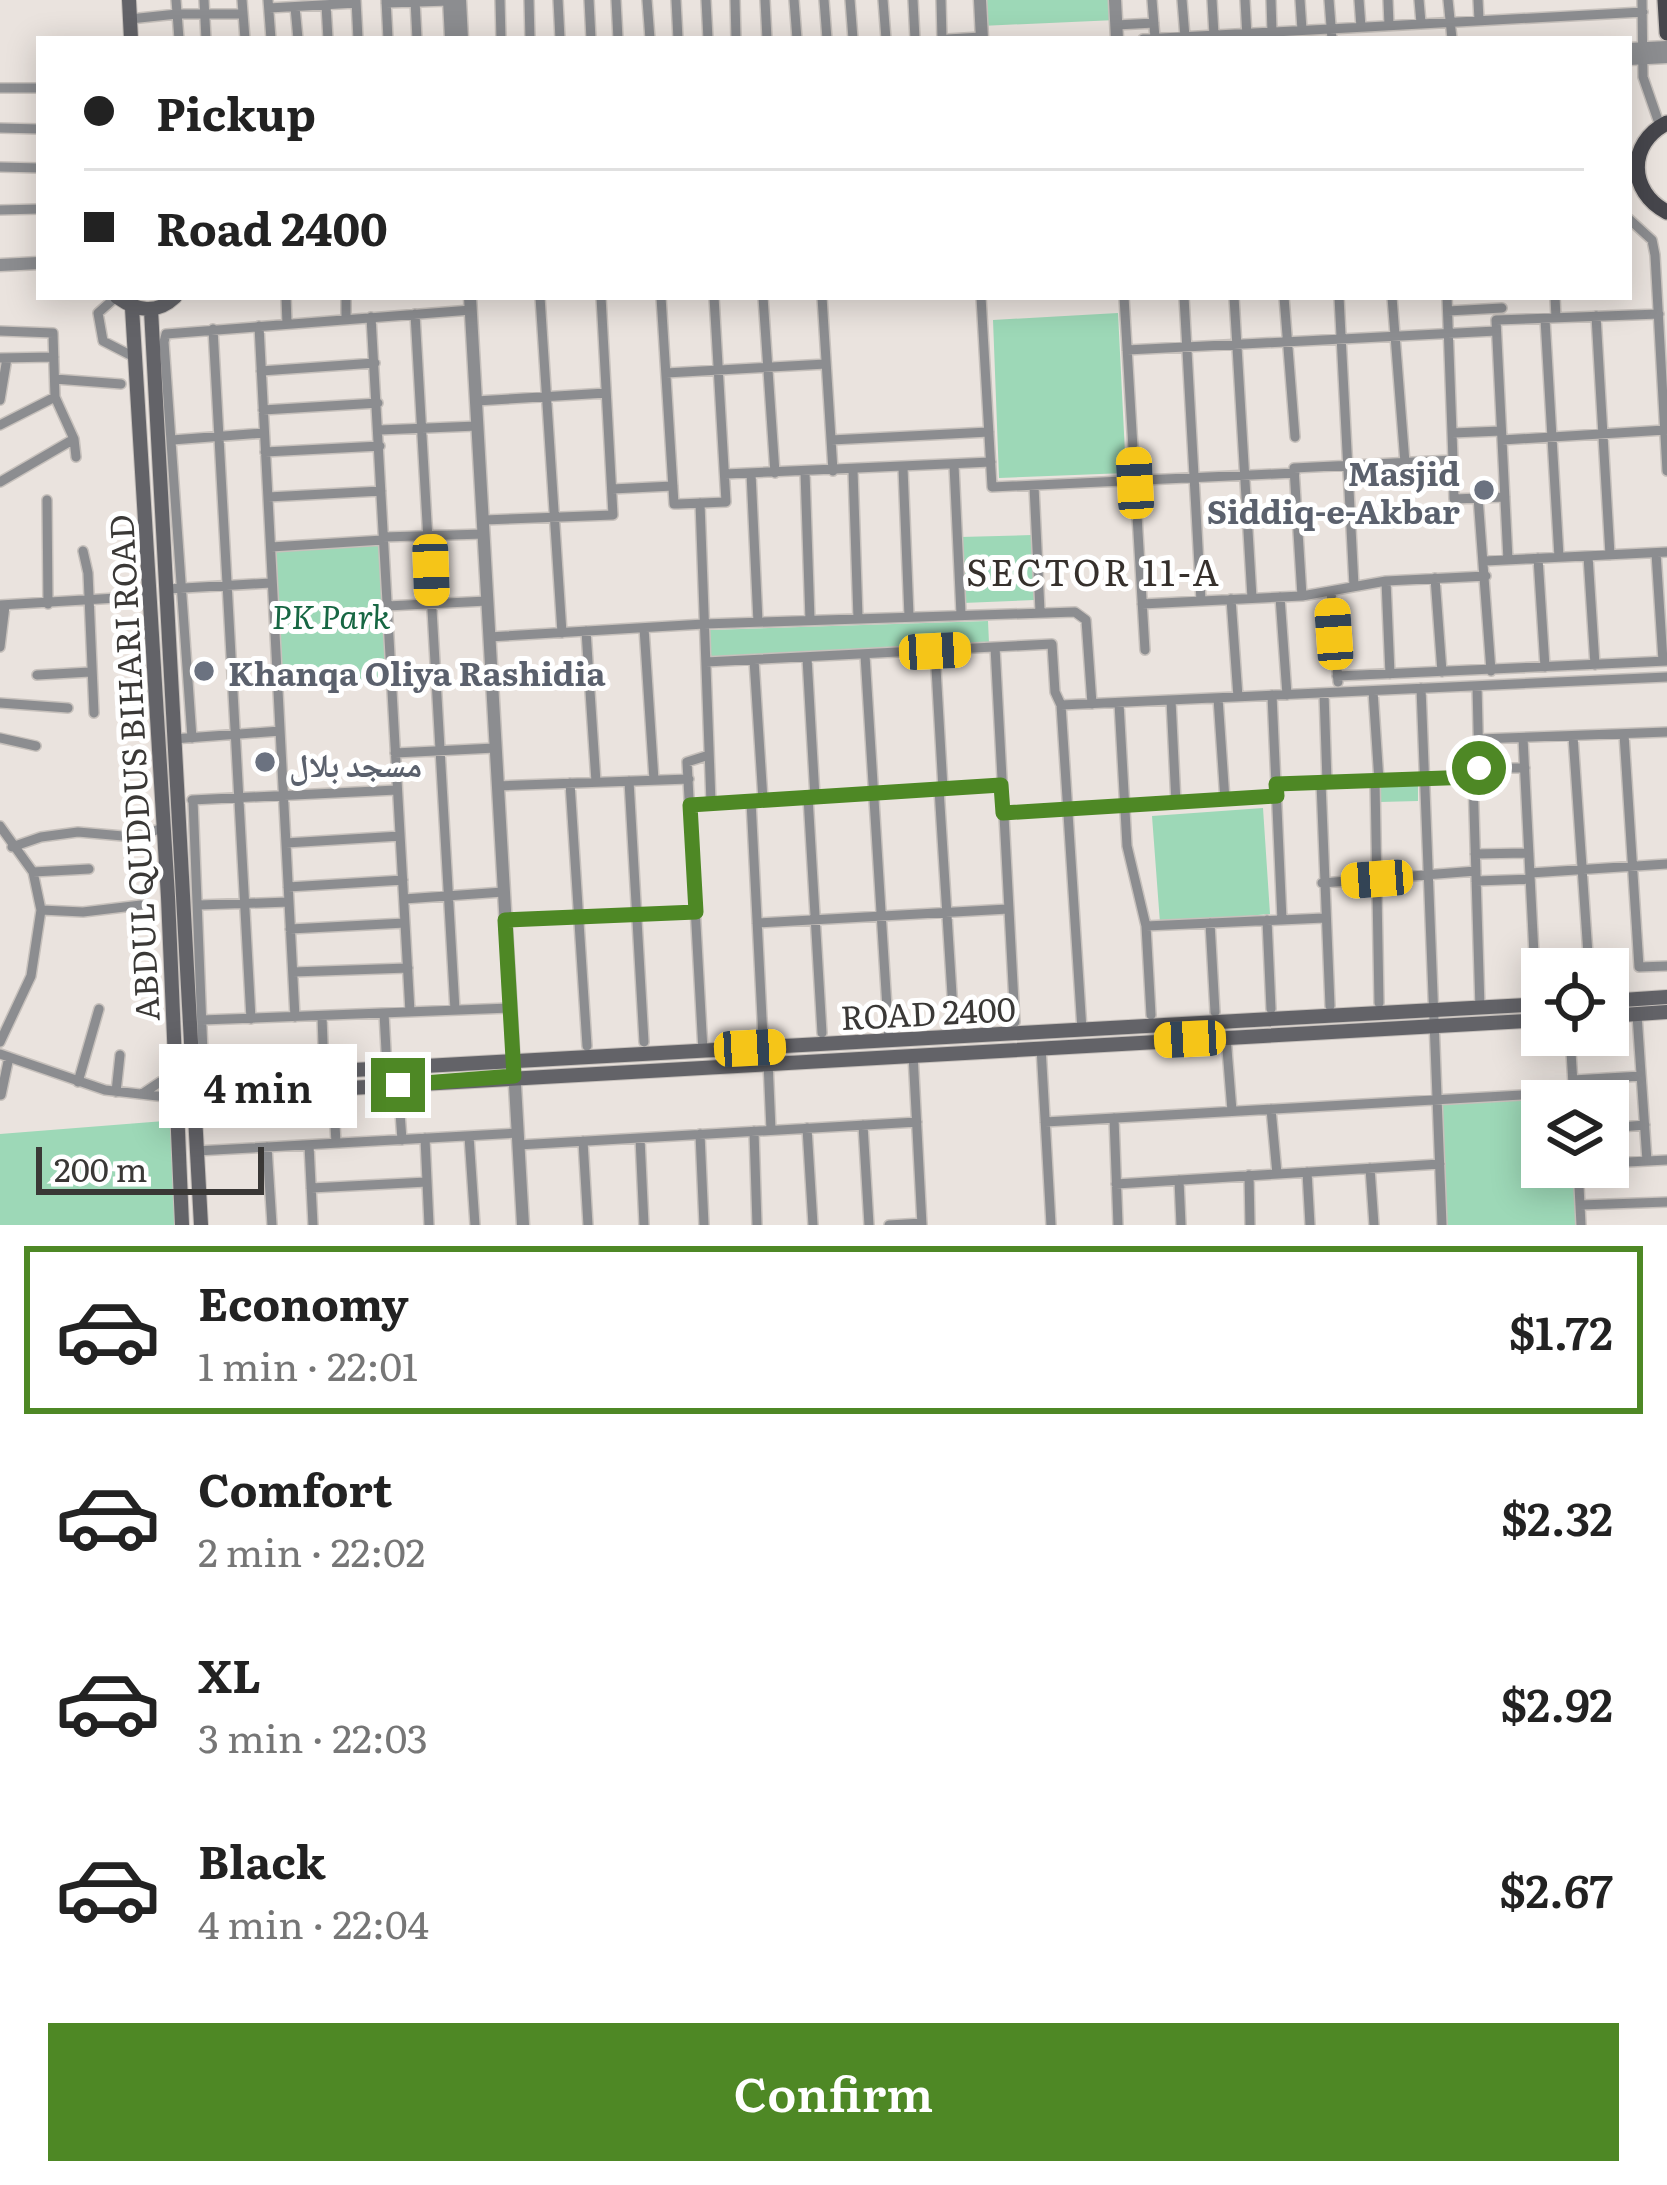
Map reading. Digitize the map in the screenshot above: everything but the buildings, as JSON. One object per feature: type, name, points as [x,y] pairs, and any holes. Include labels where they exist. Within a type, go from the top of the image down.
[{"type":"main road","points":[[129,0],[131,36]]},
{"type":"main road","points":[[1665,0],[1667,33]]},
{"type":"main road","points":[[1667,106],[1664,124],[1648,135],[1633,161],[1635,180],[1646,197],[1667,214]]},
{"type":"main road","points":[[120,300],[132,308],[151,310],[172,300]]},
{"type":"main road","name":"ABDUL QUDDUS BIHARI ROAD","points":[[132,308],[164,828],[182,1225]]},
{"type":"main road","name":"ABDUL QUDDUS BIHARI ROAD","points":[[151,310],[175,588],[173,740],[185,800],[200,1225]]},
{"type":"main road","points":[[1629,1000],[1667,998]]},
{"type":"main road","name":"ROAD 2400","points":[[174,1080],[387,1069],[768,1062],[913,1054],[962,1037],[1040,1048],[1432,1018],[1521,1002]]},
{"type":"main road","points":[[1629,1015],[1667,1012]]},
{"type":"main road","name":"ROAD 2400","points":[[175,1098],[398,1085],[704,1051],[889,1040],[1432,1018],[1521,1020]]},
{"type":"street","points":[[176,0],[179,36]]},
{"type":"street","points":[[204,0],[206,36]]},
{"type":"street","points":[[242,0],[244,36]]},
{"type":"street","points":[[388,36],[386,2],[449,0],[452,36]]},
{"type":"street","points":[[460,0],[463,36]]},
{"type":"street","points":[[500,0],[501,36]]},
{"type":"street","points":[[529,0],[530,36]]},
{"type":"street","points":[[558,0],[560,36]]},
{"type":"street","points":[[589,0],[591,36]]},
{"type":"street","points":[[616,0],[618,36]]},
{"type":"street","points":[[647,0],[650,36]]},
{"type":"street","points":[[676,0],[678,36]]},
{"type":"street","points":[[706,0],[708,36]]},
{"type":"street","points":[[735,0],[736,36]]},
{"type":"street","points":[[765,0],[767,36]]},
{"type":"street","points":[[794,0],[796,36]]},
{"type":"street","points":[[824,0],[827,36]]},
{"type":"street","points":[[850,0],[853,36]]},
{"type":"street","points":[[883,0],[886,36]]},
{"type":"street","points":[[913,0],[915,36]]},
{"type":"street","points":[[941,0],[946,36]]},
{"type":"street","points":[[980,0],[981,36]]},
{"type":"street","points":[[1115,0],[1117,32],[1154,23]]},
{"type":"street","points":[[1153,0],[1155,36]]},
{"type":"street","points":[[1182,0],[1185,36]]},
{"type":"street","points":[[1212,0],[1214,35]]},
{"type":"street","points":[[1245,0],[1247,36]]},
{"type":"street","points":[[1271,0],[1272,32]]},
{"type":"street","points":[[1300,0],[1302,30]]},
{"type":"street","points":[[1329,0],[1332,34]]},
{"type":"street","points":[[1360,0],[1361,26]]},
{"type":"street","points":[[1388,0],[1389,25]]},
{"type":"street","points":[[1419,0],[1421,23]]},
{"type":"street","points":[[1448,0],[1451,36]]},
{"type":"street","points":[[1478,0],[1479,20]]},
{"type":"street","points":[[1508,0],[1509,18]]},
{"type":"street","points":[[1537,0],[1538,16]]},
{"type":"street","points":[[1567,0],[1568,14]]},
{"type":"street","points":[[1597,0],[1597,13]]},
{"type":"street","points":[[415,1],[417,36]]},
{"type":"street","points":[[271,36],[269,4],[356,2],[358,36]]},
{"type":"street","points":[[326,5],[328,36]]},
{"type":"street","points":[[1200,36],[1302,30],[1332,34],[1361,26],[1597,13],[1643,6],[1636,54],[1645,88],[1664,124]]},
{"type":"street","points":[[295,7],[298,36]]},
{"type":"street","points":[[130,19],[243,14]]},
{"type":"street","points":[[1636,54],[1667,47]]},
{"type":"street","points":[[1636,54],[1667,57]]},
{"type":"street","points":[[0,88],[36,88]]},
{"type":"street","points":[[0,128],[36,129]]},
{"type":"street","points":[[0,167],[36,168]]},
{"type":"street","points":[[0,210],[36,209]]},
{"type":"street","points":[[1632,222],[1652,240],[1667,471]]},
{"type":"street","points":[[0,265],[36,263]]},
{"type":"street","points":[[113,300],[98,313],[103,341],[136,358]]},
{"type":"street","points":[[286,300],[287,324]]},
{"type":"street","points":[[346,300],[346,319]]},
{"type":"street","points":[[540,300],[562,633]]},
{"type":"street","points":[[271,547],[430,536],[554,518],[613,515],[601,300]]},
{"type":"street","points":[[661,300],[674,504],[726,502],[714,300]]},
{"type":"street","points":[[764,300],[775,473]]},
{"type":"street","points":[[822,300],[833,471]]},
{"type":"street","points":[[981,300],[992,487],[1295,473]]},
{"type":"street","points":[[1124,300],[1145,650]]},
{"type":"street","points":[[1184,300],[1201,601]]},
{"type":"street","points":[[1234,300],[1252,598]]},
{"type":"street","points":[[1284,300],[1295,437]]},
{"type":"street","points":[[1339,300],[1354,586]]},
{"type":"street","points":[[1392,300],[1405,463]]},
{"type":"street","points":[[1447,300],[1454,499],[1505,497]]},
{"type":"street","points":[[1554,300],[1550,318],[1552,436],[1559,557]]},
{"type":"street","points":[[192,738],[175,588],[164,339],[170,332],[415,314],[471,304],[523,1225]]},
{"type":"street","points":[[1448,311],[1550,318],[1659,314]]},
{"type":"street","points":[[415,314],[455,1010]]},
{"type":"street","points":[[1127,350],[1448,333],[1501,314]]},
{"type":"street","points":[[1501,314],[1508,560]]},
{"type":"street","points":[[1596,316],[1610,555]]},
{"type":"street","points":[[371,317],[410,1012]]},
{"type":"street","points":[[259,326],[295,1017]]},
{"type":"street","points":[[213,329],[251,1018]]},
{"type":"street","points":[[0,331],[53,333],[55,397],[74,439],[76,457]]},
{"type":"street","points":[[0,400],[3,358],[54,357]]},
{"type":"street","points":[[261,371],[375,363]]},
{"type":"street","points":[[666,373],[826,364]]},
{"type":"street","points":[[55,379],[121,384]]},
{"type":"street","points":[[476,401],[607,393]]},
{"type":"street","points":[[0,425],[55,397]]},
{"type":"street","points":[[263,410],[378,404]]},
{"type":"street","points":[[379,430],[477,426]]},
{"type":"street","points":[[1452,433],[1552,436],[1665,430]]},
{"type":"street","points":[[831,440],[989,431]]},
{"type":"street","points":[[172,440],[264,433]]},
{"type":"street","points":[[0,482],[74,439]]},
{"type":"street","points":[[265,452],[380,446]]},
{"type":"street","points":[[1302,596],[1294,468],[1453,460]]},
{"type":"street","points":[[725,474],[991,462]]},
{"type":"street","points":[[954,465],[961,614]]},
{"type":"street","points":[[903,468],[909,616]]},
{"type":"street","points":[[854,470],[858,618]]},
{"type":"street","points":[[805,472],[810,620]]},
{"type":"street","points":[[751,473],[758,622]]},
{"type":"street","points":[[612,488],[673,486]]},
{"type":"street","points":[[1034,486],[1040,611]]},
{"type":"street","points":[[268,497],[381,491]]},
{"type":"street","points":[[1478,497],[1491,670]]},
{"type":"street","points":[[47,500],[48,604]]},
{"type":"street","points":[[700,503],[711,803]]},
{"type":"street","points":[[83,551],[90,600],[94,713]]},
{"type":"street","points":[[1337,676],[1665,661],[1662,552],[1485,561]]},
{"type":"street","points":[[1588,556],[1594,665]]},
{"type":"street","points":[[1538,558],[1545,668]]},
{"type":"street","points":[[1142,604],[1302,596],[1386,581],[1486,576]]},
{"type":"street","points":[[1435,578],[1442,672]]},
{"type":"street","points":[[1386,581],[1390,674]]},
{"type":"street","points":[[175,588],[272,583]]},
{"type":"street","points":[[1331,591],[1339,692]]},
{"type":"street","points":[[0,647],[3,606],[150,596]]},
{"type":"street","points":[[1280,597],[1286,695]]},
{"type":"street","points":[[1231,599],[1238,697]]},
{"type":"street","points":[[387,606],[488,601]]},
{"type":"street","points":[[489,638],[704,624],[1075,612],[1087,620],[1092,704]]},
{"type":"street","points":[[644,628],[654,780]]},
{"type":"street","points":[[586,632],[596,782]]},
{"type":"street","points":[[706,662],[1052,644],[1054,692],[1061,705],[1082,1030]]},
{"type":"street","points":[[995,647],[1015,1022]]},
{"type":"street","points":[[935,651],[947,911],[962,1037]]},
{"type":"street","points":[[865,655],[889,1040]]},
{"type":"street","points":[[807,658],[822,1034]]},
{"type":"street","points":[[754,660],[763,1038]]},
{"type":"street","points":[[38,675],[90,672]]},
{"type":"street","points":[[1061,705],[1667,677]]},
{"type":"street","points":[[1477,686],[1480,1008]]},
{"type":"street","points":[[1421,688],[1442,1225]]},
{"type":"street","points":[[1373,691],[1379,1003]]},
{"type":"street","points":[[1324,693],[1322,883],[1330,1006]]},
{"type":"street","points":[[1272,695],[1282,920]]},
{"type":"street","points":[[1217,698],[1225,800]]},
{"type":"street","points":[[1171,700],[1176,802]]},
{"type":"street","points":[[0,703],[68,708]]},
{"type":"street","points":[[1119,703],[1127,846],[1146,926],[1151,1015]]},
{"type":"street","points":[[173,740],[280,731]]},
{"type":"street","points":[[1480,740],[1667,732]]},
{"type":"street","points":[[1624,734],[1639,967],[1667,965]]},
{"type":"street","points":[[1573,736],[1588,948]]},
{"type":"street","points":[[0,738],[36,746]]},
{"type":"street","points":[[1523,738],[1535,948]]},
{"type":"street","points":[[394,753],[495,748]]},
{"type":"street","points":[[704,1051],[687,762],[710,755]]},
{"type":"street","points":[[1003,813],[1225,800],[1324,783],[1525,768]]},
{"type":"street","points":[[497,786],[688,779]]},
{"type":"street","points":[[628,781],[644,1042]]},
{"type":"street","points":[[570,783],[587,1046]]},
{"type":"street","points":[[690,805],[1001,785]]},
{"type":"street","points":[[198,1079],[202,1020],[199,905],[185,800],[397,790]]},
{"type":"street","points":[[0,826],[33,872],[41,910],[31,976],[0,1042]]},
{"type":"street","points":[[12,847],[78,832],[134,837],[164,828]]},
{"type":"street","points":[[286,843],[400,836]]},
{"type":"street","points":[[1475,854],[1529,853]]},
{"type":"street","points":[[1322,883],[1427,875],[1530,876],[1667,864]]},
{"type":"street","points":[[33,872],[89,869]]},
{"type":"street","points":[[288,887],[403,880]]},
{"type":"street","points":[[404,899],[503,892]]},
{"type":"street","points":[[199,905],[289,902]]},
{"type":"street","points":[[41,910],[83,912],[142,904]]},
{"type":"street","points":[[757,923],[1008,909]]},
{"type":"street","points":[[505,920],[696,912]]},
{"type":"street","points":[[1146,926],[1324,918]]},
{"type":"street","points":[[1267,920],[1270,1009]]},
{"type":"street","points":[[290,929],[405,923]]},
{"type":"street","points":[[1210,923],[1215,1012]]},
{"type":"street","points":[[292,972],[408,968]]},
{"type":"street","points":[[202,1020],[510,1008]]},
{"type":"street","points":[[78,1082],[100,1009]]},
{"type":"street","points":[[383,1013],[387,1069]]},
{"type":"street","points":[[1637,1015],[1647,1161]]},
{"type":"street","points":[[322,1016],[324,1072]]},
{"type":"street","points":[[1226,1037],[1232,1111]]},
{"type":"street","points":[[1040,1048],[1051,1225]]},
{"type":"street","points":[[889,1225],[922,1224],[913,1054]]},
{"type":"street","points":[[116,1092],[120,1055]]},
{"type":"street","points":[[1,1095],[4,1056],[116,1092],[175,1098]]},
{"type":"street","points":[[768,1062],[771,1130]]},
{"type":"street","points":[[1623,1080],[1641,1076]]},
{"type":"street","points":[[142,1094],[160,1082],[174,1080]]},
{"type":"street","points":[[398,1085],[402,1140]]},
{"type":"street","points":[[333,1089],[336,1143]]},
{"type":"street","points":[[1045,1122],[1521,1094]]},
{"type":"street","points":[[1270,1109],[1276,1174]]},
{"type":"street","points":[[1114,1118],[1118,1225]]},
{"type":"street","points":[[196,1151],[469,1136],[583,1141],[917,1122]]},
{"type":"street","points":[[862,1125],[869,1225]]},
{"type":"street","points":[[1629,1126],[1645,1125]]},
{"type":"street","points":[[807,1128],[813,1225]]},
{"type":"street","points":[[754,1131],[757,1225]]},
{"type":"street","points":[[700,1135],[704,1225]]},
{"type":"street","points":[[469,1136],[475,1225]]},
{"type":"street","points":[[425,1138],[430,1225]]},
{"type":"street","points":[[640,1138],[644,1225]]},
{"type":"street","points":[[583,1141],[588,1225]]},
{"type":"street","points":[[309,1145],[314,1225]]},
{"type":"street","points":[[267,1147],[272,1225]]},
{"type":"street","points":[[1629,1162],[1667,1160]]},
{"type":"street","points":[[1117,1184],[1439,1163]]},
{"type":"street","points":[[1370,1168],[1374,1225]]},
{"type":"street","points":[[1306,1172],[1310,1225]]},
{"type":"street","points":[[1250,1175],[1250,1225]]},
{"type":"street","points":[[1179,1180],[1181,1225]]},
{"type":"street","points":[[311,1188],[428,1182]]},
{"type":"street","points":[[1579,1188],[1581,1225]]},
{"type":"street","points":[[1580,1205],[1667,1202]]},
{"type":"green space","points":[[979,0],[1115,0],[1116,20],[981,26]]},
{"type":"green space","points":[[1118,313],[1126,473],[999,478],[993,320]]},
{"type":"green space","points":[[1032,535],[1034,600],[963,603],[960,537]]},
{"type":"green space","name":"PK Park","points":[[383,537],[391,681],[278,687],[271,547]]},
{"type":"green space","points":[[988,621],[989,643],[711,657],[710,630]]},
{"type":"green space","points":[[1418,783],[1418,801],[1380,802],[1379,785]]},
{"type":"green space","points":[[1263,808],[1270,914],[1160,923],[1152,816]]},
{"type":"green space","points":[[1521,1095],[1521,1188],[1579,1188],[1581,1225],[1442,1225],[1436,1099]]},
{"type":"green space","points":[[177,1120],[182,1225],[0,1225],[0,1134]]},
{"type":"place","name":"Masjid Siddiq-e-Akbar","points":[[1484,490]]},
{"type":"place","name":"Khanqa Oliya Rashidia","points":[[204,671]]},
{"type":"place","name":"مسجد بلال","points":[[265,762]]},
{"type":"district","name":"SECTOR 11-A","points":[[1094,570]]},
{"type":"route","points":[[398,1085],[514,1076],[505,920],[696,912],[690,805],[1001,785],[1003,813],[1277,796],[1276,784],[1473,777],[1479,768]]}]
